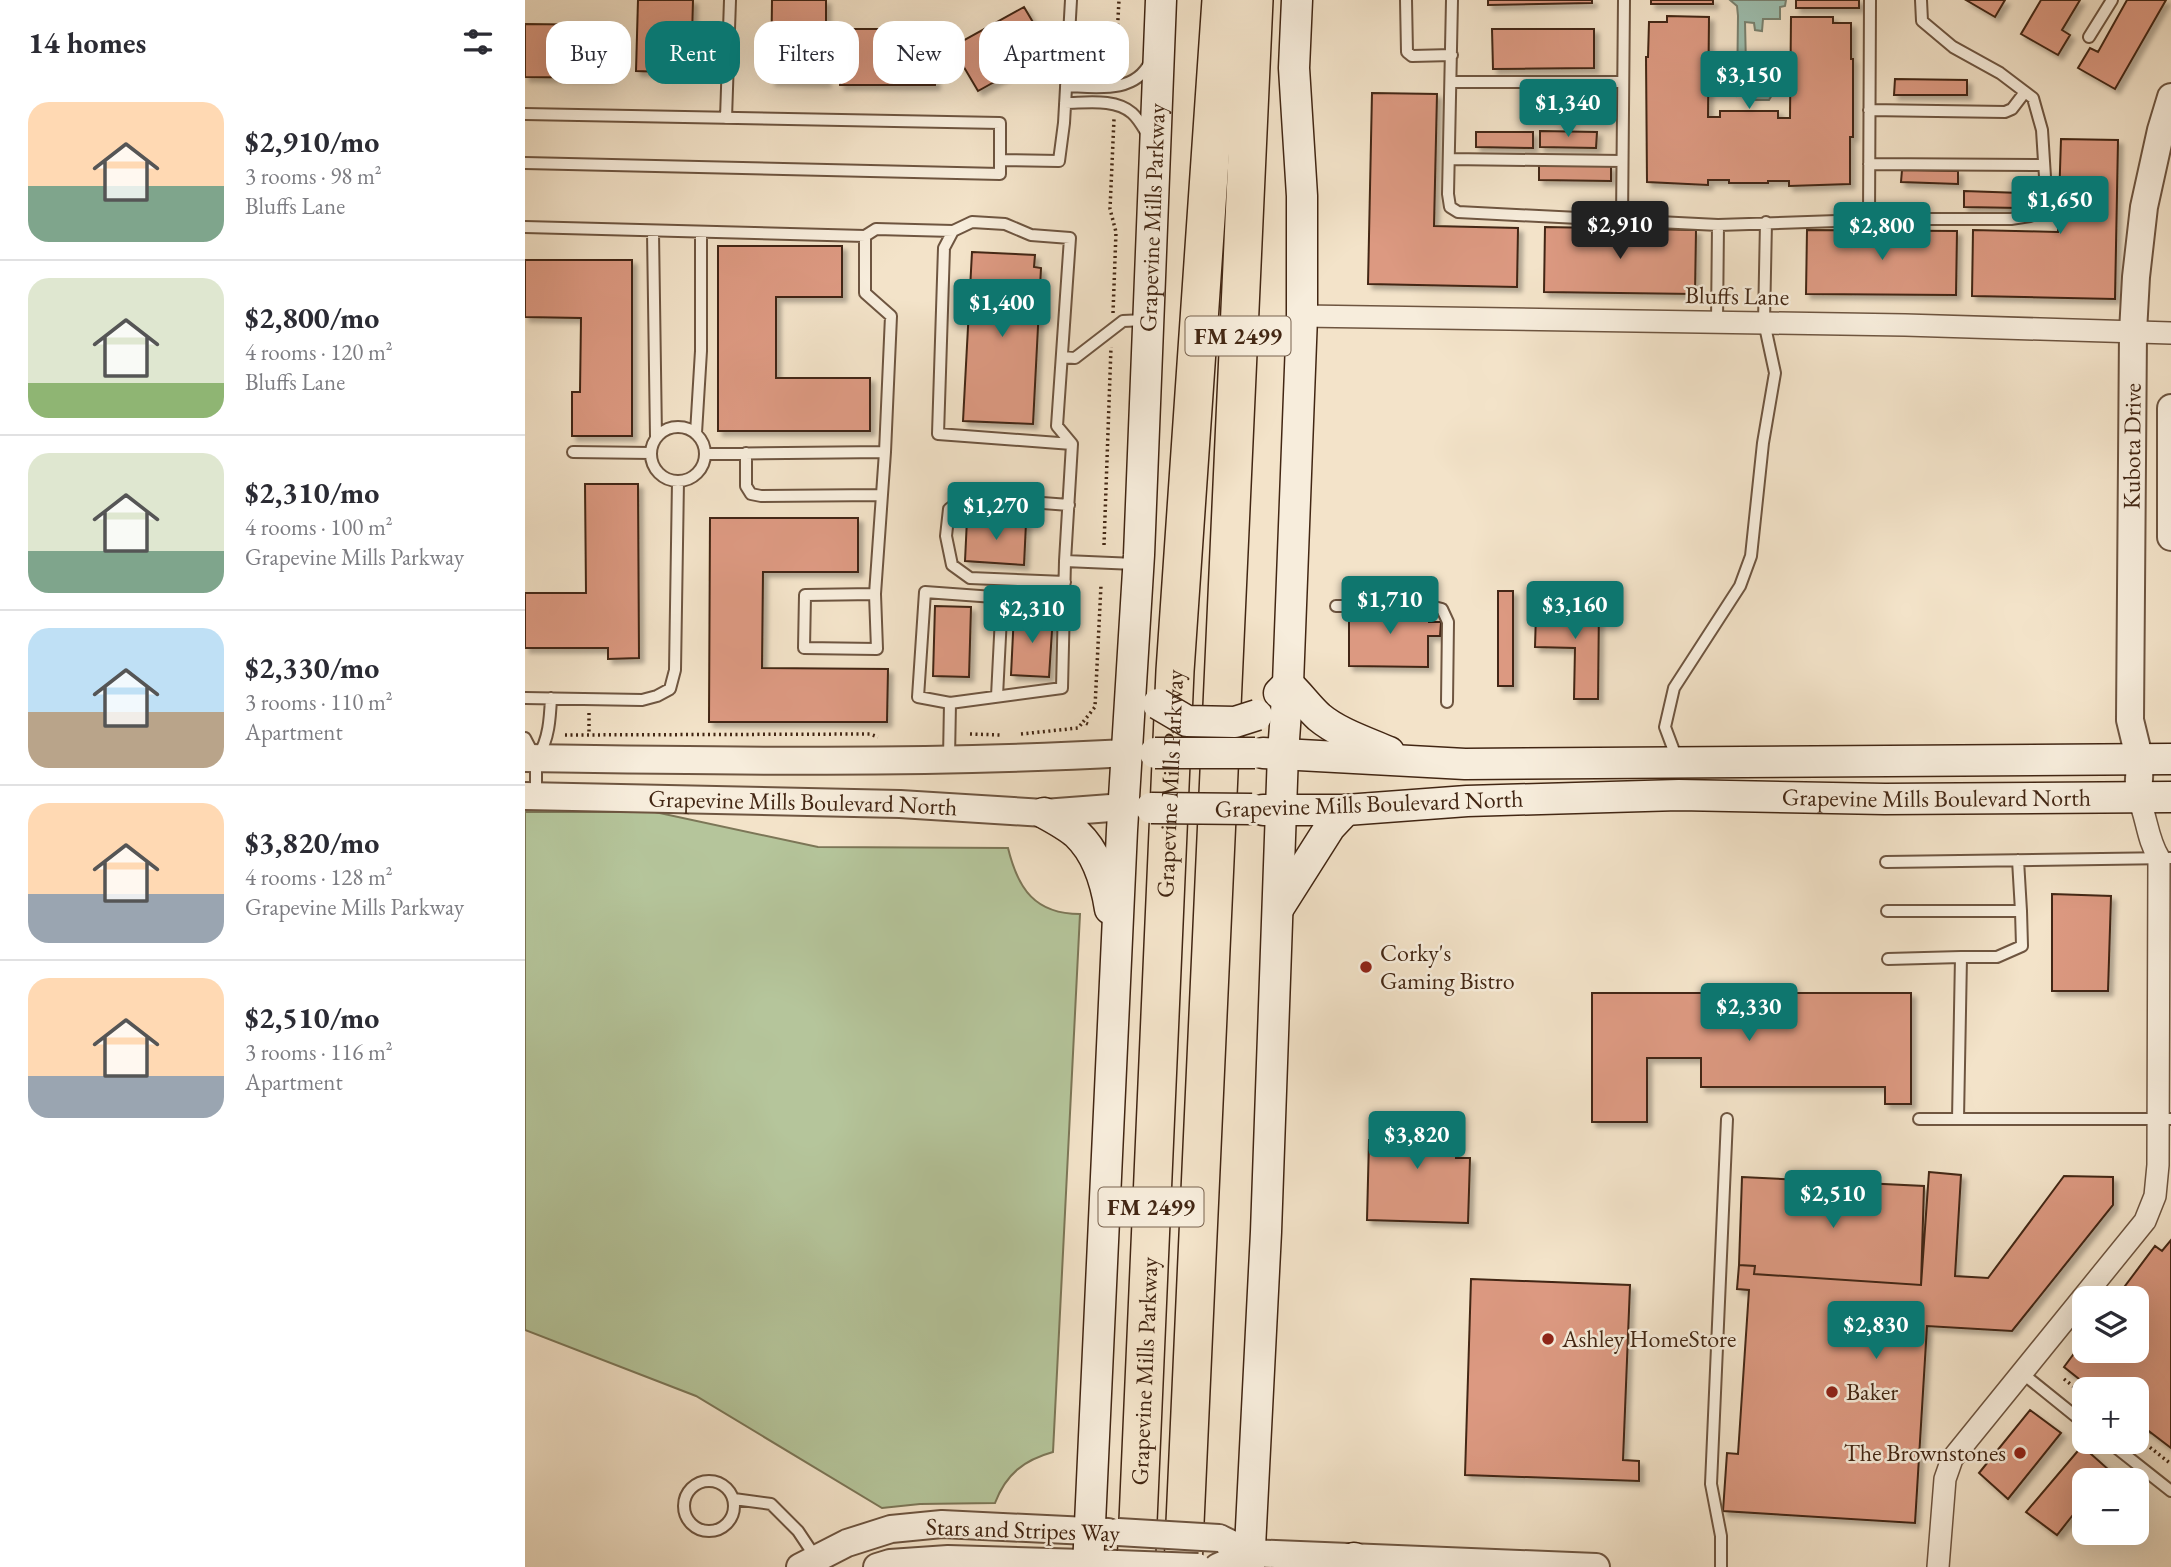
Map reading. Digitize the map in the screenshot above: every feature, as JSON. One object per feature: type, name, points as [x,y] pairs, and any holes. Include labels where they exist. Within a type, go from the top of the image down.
[{"type":"highway","name":"Grapevine Mills Parkway","points":[[1107,1565],[1175,671],[1221,0]]},
{"type":"highway","name":"Grapevine Mills Parkway","points":[[1183,1567],[1254,0]]},
{"type":"main road","name":"Grapevine Mills Parkway","points":[[1107,1565],[1104,1531],[1117,951],[1137,808],[1141,753],[1133,666],[1161,0]]},
{"type":"main road","points":[[1250,1560],[1282,810],[1269,753],[1288,684],[1302,316],[1302,196],[1294,68],[1297,0]]},
{"type":"main road","points":[[1133,666],[1158,704],[1187,721],[1235,722],[1257,715],[1288,684]]},
{"type":"main road","points":[[1288,684],[1319,717],[1347,734],[1409,761]]},
{"type":"main road","name":"Grapevine Mills Boulevard North","points":[[1141,753],[1269,753],[1465,764],[2171,759]]},
{"type":"main road","points":[[1678,762],[1679,795]]},
{"type":"main road","name":"Grapevine Mills Boulevard North","points":[[1137,808],[1346,810],[1467,801],[1679,795],[1885,799],[2171,797]]},
{"type":"main road","points":[[1278,909],[1331,827],[1346,810]]},
{"type":"main road","points":[[1044,813],[1076,833],[1093,854],[1108,894],[1117,951]]},
{"type":"street","name":"Kubota Drive","points":[[2138,797],[2140,761],[2130,719],[2133,332],[2144,207],[2171,97]]},
{"type":"street","name":"Bluffs Lane","points":[[1302,316],[1764,322],[2171,333]]},
{"type":"street","name":"Kubota Drive","points":[[2171,408],[2171,537]]},
{"type":"street","name":"Grapevine Mills Boulevard North","points":[[529,752],[602,761],[1051,757],[1141,753]]},
{"type":"street","name":"Grapevine Mills Boulevard North","points":[[531,796],[900,804],[1044,813],[1137,808]]},
{"type":"street","points":[[1938,1567],[1945,1479],[1952,1459],[2145,1221],[2155,1196],[2164,1119],[2167,852],[2150,844],[2143,808],[2138,797]]},
{"type":"street","name":"Stars and Stripes Way","points":[[808,1563],[847,1543],[891,1528],[942,1524],[1219,1538],[1250,1560]]},
{"type":"street","name":"Stars and Stripes Way","points":[[877,1567],[890,1563],[948,1559],[1198,1567]]},
{"type":"street","name":"Stars and Stripes Way","points":[[1218,1567],[1250,1560],[1596,1567]]},
{"type":"lane","points":[[726,118],[730,0]]},
{"type":"lane","points":[[1000,160],[1059,161],[1071,0]]},
{"type":"lane","points":[[1406,0],[1407,52],[1412,56],[1452,55]]},
{"type":"lane","points":[[1452,0],[1450,207],[1458,212],[1718,225],[1869,219],[2011,219],[2030,216],[2041,206],[2044,165],[2042,130],[2033,98],[2000,72],[1935,35],[1921,21],[1921,0]]},
{"type":"lane","points":[[1622,220],[1624,0]]},
{"type":"lane","points":[[1869,219],[1870,0]]},
{"type":"lane","points":[[2089,37],[2112,0]]},
{"type":"lane","points":[[1066,86],[1121,86],[1145,73],[1160,40]]},
{"type":"lane","points":[[1451,82],[1623,82]]},
{"type":"lane","points":[[1869,110],[2005,112],[2012,109],[2025,92]]},
{"type":"lane","points":[[1065,103],[1122,106],[1134,114],[1154,146]]},
{"type":"lane","points":[[525,114],[1000,123],[1000,174],[525,163]]},
{"type":"lane","points":[[1449,159],[1622,161]]},
{"type":"lane","points":[[1869,164],[2044,165]]},
{"type":"lane","points":[[525,227],[865,236],[876,229],[953,230],[972,222],[1005,224],[1031,235],[1070,238],[1057,426],[1072,444],[1065,561],[1062,688],[950,703],[918,697],[925,592],[1064,602]]},
{"type":"lane","points":[[1678,762],[1665,727],[1674,688],[1740,586],[1751,556],[1763,443],[1775,373],[1764,322],[1766,222]]},
{"type":"lane","points":[[1717,322],[1718,225]]},
{"type":"lane","points":[[953,230],[944,248],[938,434],[1072,444]]},
{"type":"lane","points":[[653,232],[656,437],[651,453],[655,468],[665,478],[678,481],[697,473],[705,454],[703,443],[696,433],[683,427],[668,428],[656,437]]},
{"type":"lane","points":[[696,433],[701,351],[701,233]]},
{"type":"lane","points":[[865,236],[865,293],[891,316],[875,594],[877,649],[804,648],[805,594],[875,594]]},
{"type":"lane","points":[[1062,357],[1075,358],[1123,321],[1148,320]]},
{"type":"lane","points":[[573,452],[651,453]]},
{"type":"lane","points":[[705,454],[885,452]]},
{"type":"lane","points":[[746,453],[746,486],[751,494],[882,495]]},
{"type":"lane","points":[[525,698],[642,700],[670,689],[675,670],[678,481]]},
{"type":"lane","points":[[1065,582],[970,578],[951,565],[946,536],[949,509],[965,497],[1069,505]]},
{"type":"lane","points":[[1065,561],[1138,564]]},
{"type":"lane","points":[[997,696],[1002,597]]},
{"type":"lane","points":[[1336,606],[1442,608],[1448,622],[1447,702]]},
{"type":"lane","points":[[531,796],[529,752],[543,748],[551,698]]},
{"type":"lane","points":[[949,758],[950,703]]},
{"type":"lane","points":[[1886,862],[2018,860],[2167,852]]},
{"type":"lane","points":[[1888,959],[1997,957],[2022,946],[2018,860]]},
{"type":"lane","points":[[1887,911],[2021,911]]},
{"type":"lane","points":[[1958,1119],[1961,957]]},
{"type":"lane","points":[[1720,1567],[1720,1536],[1711,1484],[1727,1119]]},
{"type":"lane","points":[[1919,1119],[2164,1119]]},
{"type":"lane","points":[[2022,1373],[2072,1413]]},
{"type":"lane","points":[[2124,1454],[2171,1491]]},
{"type":"lane","points":[[734,1499],[733,1515],[723,1527],[716,1530],[708,1531],[693,1525],[684,1511],[687,1494],[699,1482],[717,1481],[724,1485],[734,1499],[771,1504],[798,1531],[808,1563]]},
{"type":"path","points":[[1118,21],[1119,0]]},
{"type":"path","points":[[1113,317],[1116,232],[1111,209],[1114,110]]},
{"type":"path","points":[[1104,545],[1111,342]]},
{"type":"path","points":[[1013,735],[1078,728],[1086,723],[1095,707],[1101,585]]},
{"type":"path","points":[[589,698],[589,735]]},
{"type":"path","points":[[564,735],[870,734],[879,737]]},
{"type":"path","points":[[970,734],[1002,735]]},
{"type":"path","points":[[2064,1379],[2072,1385]]},
{"type":"path","points":[[2149,1447],[2171,1464]]},
{"type":"shaded area","points":[[525,812],[655,812],[818,847],[1008,848],[1017,876],[1031,896],[1051,909],[1080,914],[1053,1452],[1033,1459],[1017,1470],[999,1493],[995,1503],[920,1504],[882,1508],[696,1396],[525,1330]]},
{"type":"water","points":[[1730,0],[1786,0],[1785,6],[1780,7],[1780,19],[1763,19],[1762,31],[1755,30],[1754,23],[1745,22],[1746,66],[1765,66],[1771,76],[1772,95],[1769,100],[1751,100],[1747,93],[1737,96],[1738,16],[1737,6]]},
{"type":"building","points":[[638,0],[693,0],[692,21],[645,21],[645,71],[636,71]]},
{"type":"building","points":[[772,0],[826,0],[826,21],[772,21]]},
{"type":"building","points":[[1488,0],[1592,0],[1592,3],[1488,5]]},
{"type":"building","points":[[1651,0],[1713,0],[1713,4],[1651,4]]},
{"type":"building","points":[[1796,0],[1859,0],[1859,8],[1796,8]]},
{"type":"building","points":[[1966,0],[2005,0],[1995,17]]},
{"type":"building","points":[[2041,0],[2080,0],[2062,30],[2070,35],[2058,55],[2021,34]]},
{"type":"building","points":[[2127,0],[2166,0],[2115,89],[2078,68],[2090,48],[2098,52]]},
{"type":"building","points":[[1024,7],[1032,21],[999,21]]},
{"type":"building","points":[[1667,16],[1709,17],[1708,117],[1720,117],[1720,111],[1778,111],[1778,118],[1790,118],[1791,17],[1833,17],[1833,23],[1851,23],[1853,137],[1850,137],[1850,184],[1789,186],[1789,181],[1729,183],[1729,180],[1708,180],[1708,185],[1647,182],[1646,57],[1649,22],[1667,22]]},
{"type":"building","points":[[525,24],[546,24],[546,77],[525,77]]},
{"type":"building","points":[[859,29],[873,29],[873,84],[935,84],[935,85],[840,85],[859,84]]},
{"type":"building","points":[[1492,29],[1594,29],[1594,68],[1493,69]]},
{"type":"building","points":[[979,32],[979,84],[991,84],[978,91],[965,69],[965,40]]},
{"type":"building","points":[[1895,79],[1967,80],[1967,95],[1894,95]]},
{"type":"building","points":[[1372,93],[1437,94],[1434,226],[1518,228],[1517,287],[1368,284]]},
{"type":"building","points":[[1540,131],[1597,132],[1596,148],[1540,147]]},
{"type":"building","points":[[1476,132],[1533,132],[1533,148],[1476,147]]},
{"type":"building","points":[[2061,139],[2118,140],[2115,299],[1972,296],[1973,230],[2058,232]]},
{"type":"building","points":[[1539,165],[1611,166],[1611,181],[1539,180]]},
{"type":"building","points":[[1902,170],[1958,171],[1958,184],[1901,182]]},
{"type":"building","points":[[1964,191],[2021,193],[2020,208],[1964,207]]},
{"type":"building","points":[[1545,227],[1696,230],[1695,294],[1544,292]]},
{"type":"building","points":[[1807,230],[1957,231],[1956,295],[1806,294]]},
{"type":"building","points":[[718,246],[842,246],[842,297],[776,297],[776,378],[870,378],[870,431],[718,431]]},
{"type":"building","points":[[972,252],[1035,255],[1034,267],[1041,268],[1033,424],[963,421]]},
{"type":"building","points":[[525,260],[632,260],[632,436],[572,436],[572,392],[580,392],[581,318],[525,317]]},
{"type":"building","points":[[585,484],[638,484],[639,658],[608,659],[608,648],[525,648],[525,593],[586,593]]},
{"type":"building","points":[[710,518],[858,518],[858,572],[763,572],[762,668],[888,669],[887,722],[709,722]]},
{"type":"building","points":[[967,519],[1026,523],[1024,565],[965,561]]},
{"type":"building","points":[[1498,591],[1513,591],[1513,686],[1498,686]]},
{"type":"building","points":[[1574,592],[1593,592],[1593,605],[1599,605],[1598,699],[1574,699],[1575,648],[1535,647],[1536,613],[1574,614]]},
{"type":"building","points":[[1362,596],[1386,597],[1386,609],[1429,610],[1429,622],[1441,622],[1440,636],[1428,636],[1428,667],[1349,666],[1349,619],[1354,619],[1354,611],[1362,611]]},
{"type":"building","points":[[935,606],[971,607],[969,677],[933,676]]},
{"type":"building","points":[[1014,613],[1053,615],[1049,677],[1011,675]]},
{"type":"building","points":[[2052,894],[2111,896],[2108,991],[2052,991]]},
{"type":"building","points":[[1592,993],[1911,993],[1911,1104],[1885,1104],[1885,1087],[1701,1087],[1701,1058],[1647,1058],[1647,1122],[1592,1122]]},
{"type":"building","points":[[1377,1115],[1457,1117],[1456,1158],[1470,1158],[1468,1223],[1367,1220],[1369,1140],[1376,1140]]},
{"type":"building","name":"Baker","points":[[1929,1172],[1961,1175],[1955,1276],[1988,1278],[2064,1176],[2113,1177],[2113,1205],[2012,1331],[1927,1326],[1915,1523],[1723,1511],[1727,1453],[1738,1454],[1749,1290],[1737,1289],[1739,1265],[1755,1266],[1754,1274],[1921,1285]]},
{"type":"building","points":[[1742,1177],[1924,1186],[1921,1285],[1754,1274],[1755,1266],[1739,1265]]},
{"type":"building","points":[[2171,1240],[2171,1448],[2149,1431],[2149,1377],[2077,1377],[2064,1367],[2072,1356],[2072,1363],[2149,1363],[2149,1286],[2125,1286],[2155,1246],[2162,1251]]},
{"type":"building","name":"Ashley HomeStore","points":[[1471,1279],[1630,1285],[1623,1460],[1639,1461],[1639,1481],[1465,1475]]},
{"type":"building","name":"The Brownstones","points":[[2030,1410],[2061,1433],[2008,1499],[1979,1473]]},
{"type":"building","name":"The Brownstones","points":[[2075,1454],[2091,1454],[2107,1468],[2072,1468],[2072,1516],[2057,1535],[2026,1512]]},
{"type":"place","name":"Corky's Gaming Bistro","points":[[1366,967]]},
{"type":"place","name":"Ashley HomeStore","points":[[1548,1339]]},
{"type":"place","name":"Baker","points":[[1832,1392]]},
{"type":"place","name":"The Brownstones","points":[[2020,1453]]}]
